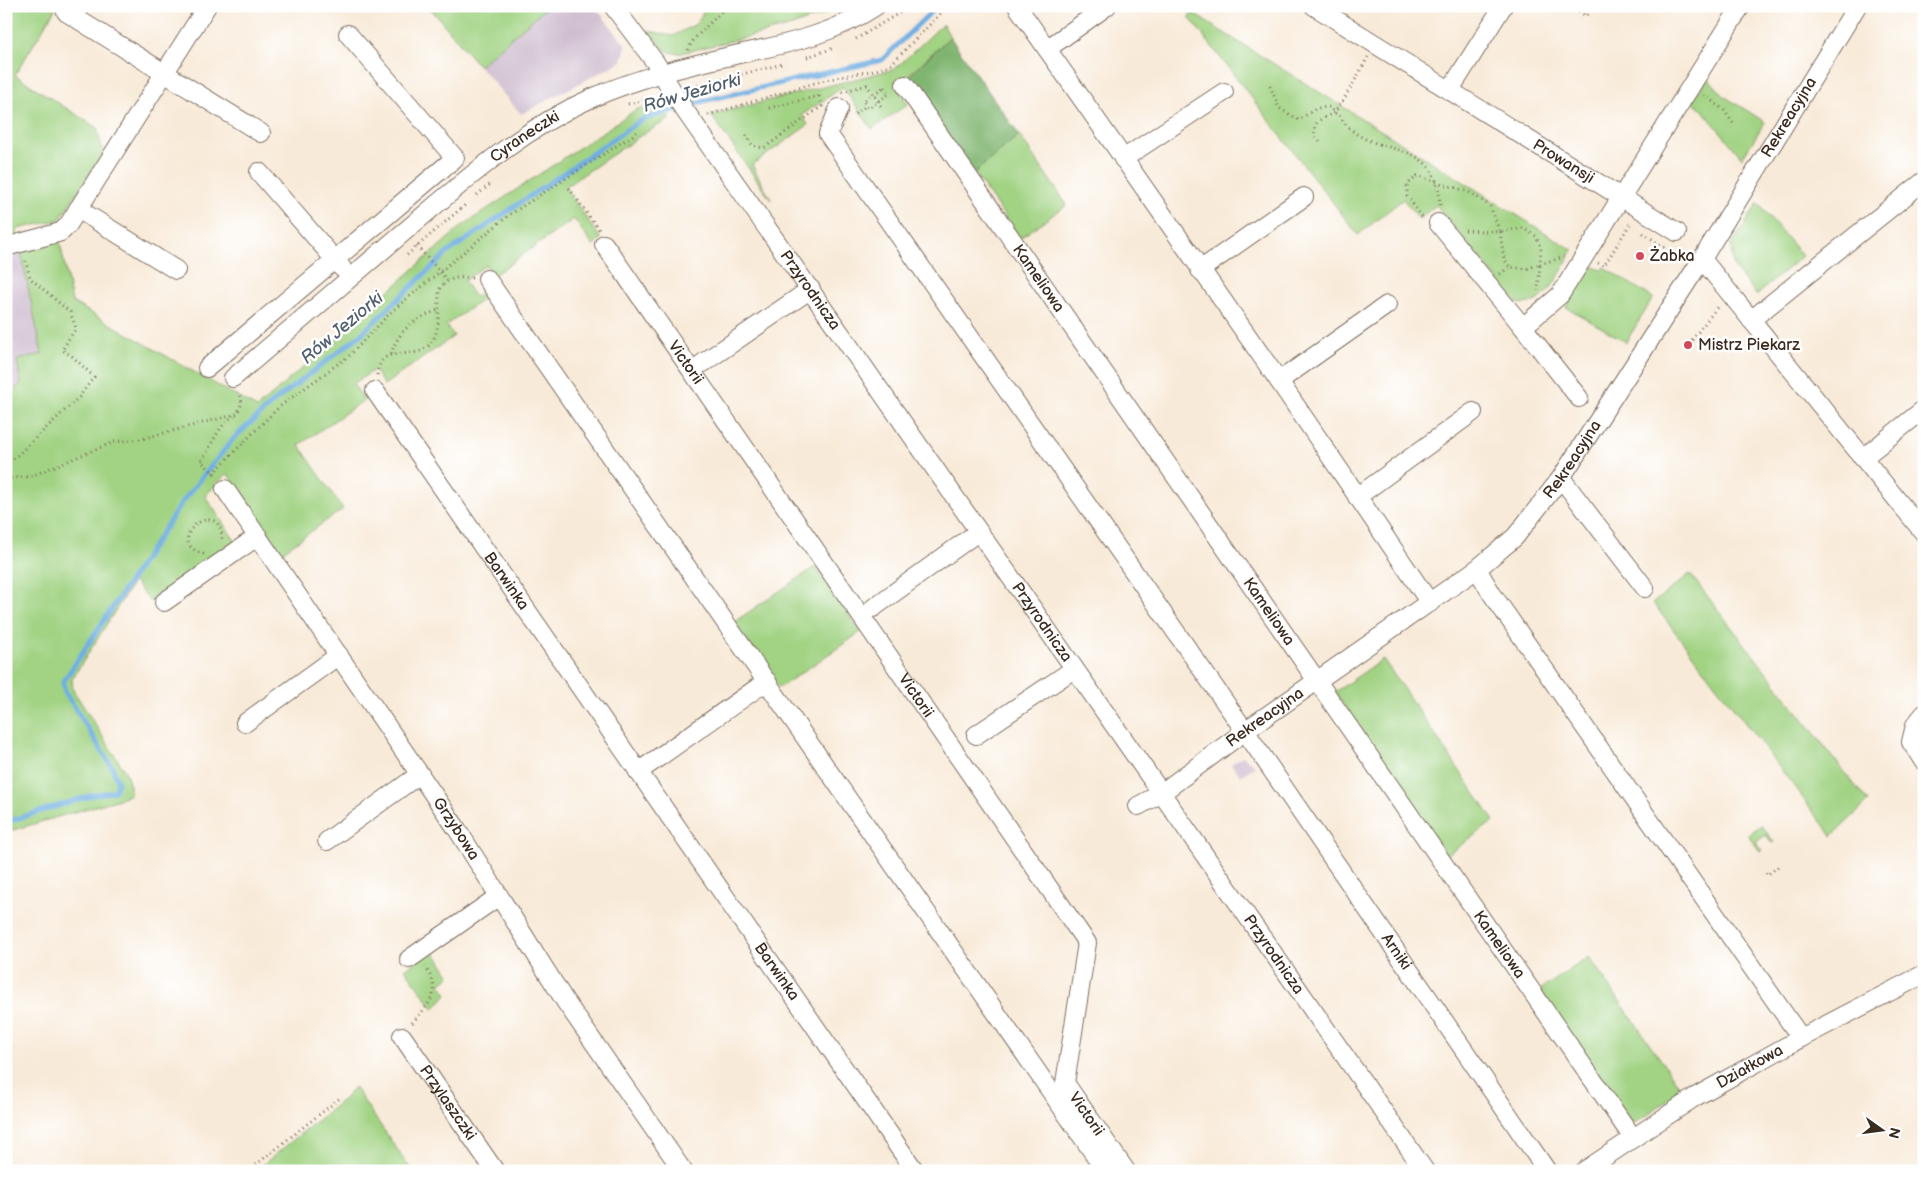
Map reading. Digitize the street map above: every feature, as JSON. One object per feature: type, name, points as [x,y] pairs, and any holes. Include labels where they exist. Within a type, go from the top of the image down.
[{"type":"street","points":[[16,244],[61,232],[78,209],[207,6]]},
{"type":"street","name":"Przyrodnicza","points":[[613,6],[637,35],[663,73],[672,98],[699,118],[811,289],[978,532],[1425,1171]]},
{"type":"street","name":"Cyraneczki","points":[[233,378],[518,138],[592,98],[663,73],[779,46],[825,32],[860,17],[876,6]]},
{"type":"street","points":[[1017,6],[1430,603]]},
{"type":"street","points":[[1047,49],[1107,6]]},
{"type":"street","name":"Prowansji","points":[[1314,6],[1677,232]]},
{"type":"street","points":[[1450,90],[1503,6]]},
{"type":"street","points":[[1523,328],[1560,296],[1740,6]]},
{"type":"street","name":"Rekreacyjna","points":[[1138,806],[1160,794],[1245,731],[1430,603],[1477,569],[1515,537],[1561,478],[1702,259],[1857,6]]},
{"type":"street","points":[[66,12],[260,133]]},
{"type":"street","points":[[207,368],[455,158],[348,34]]},
{"type":"street","name":"Kameliowa","points":[[905,85],[1633,1138]]},
{"type":"street","points":[[1123,159],[1224,92]]},
{"type":"street","name":"Arniki","points":[[839,108],[828,134],[1245,731],[1547,1171]]},
{"type":"street","points":[[259,172],[336,260],[350,279]]},
{"type":"street","points":[[1751,320],[1924,181]]},
{"type":"street","points":[[1200,270],[1304,197]]},
{"type":"street","points":[[78,209],[176,270]]},
{"type":"street","points":[[1437,215],[1579,398]]},
{"type":"street","name":"Victorii","points":[[604,244],[1087,943],[1066,1083],[1126,1171]]},
{"type":"street","points":[[1702,259],[1924,533]]},
{"type":"street","name":"Victorii","points":[[487,279],[1106,1171]]},
{"type":"street","points":[[704,362],[811,289]]},
{"type":"street","points":[[1278,381],[1387,305]]},
{"type":"street","name":"Barwinka","points":[[375,391],[915,1171]]},
{"type":"street","points":[[1863,458],[1924,409]]},
{"type":"street","points":[[1357,497],[1473,412]]},
{"type":"street","points":[[1561,478],[1645,588]]},
{"type":"street","name":"Grzybowa","points":[[225,489],[420,774],[565,1001],[683,1171]]},
{"type":"street","points":[[873,608],[978,532]]},
{"type":"street","points":[[164,602],[258,536]]},
{"type":"street","points":[[1477,569],[1492,594],[1801,1038]]},
{"type":"street","points":[[245,723],[339,655]]},
{"type":"street","points":[[976,735],[1074,669]]},
{"type":"street","points":[[638,772],[767,681]]},
{"type":"street","points":[[1924,714],[1915,725],[1911,742],[1924,762]]},
{"type":"street","points":[[327,841],[420,774]]},
{"type":"street","points":[[415,960],[499,896]]},
{"type":"street","name":"Działkowa","points":[[1584,1171],[1695,1097],[1801,1038],[1924,974]]},
{"type":"street","name":"Przylaszczki","points":[[402,1036],[495,1171]]},
{"type":"path","points":[[686,55],[694,39],[727,6]]},
{"type":"path","points":[[756,6],[761,10],[775,13],[804,6]]},
{"type":"path","points":[[699,118],[711,112],[825,80],[880,69],[891,64],[948,6]]},
{"type":"path","points":[[1570,6],[1586,16],[1591,6]]},
{"type":"path","points":[[1320,141],[1314,137],[1317,123],[1323,117],[1334,113],[1371,52]]},
{"type":"path","points":[[1270,86],[1279,108],[1299,120],[1317,108],[1330,107],[1359,136],[1416,157],[1431,168],[1438,181],[1437,215],[1406,196],[1407,185],[1417,176],[1438,181],[1469,192],[1490,206],[1500,232],[1504,259],[1510,267],[1526,269],[1565,256],[1571,260]]},
{"type":"path","points":[[884,87],[889,94],[868,108],[863,101],[884,87]]},
{"type":"path","points":[[1698,90],[1724,110],[1735,126]]},
{"type":"path","points":[[746,135],[753,146],[764,148],[822,106],[818,92]]},
{"type":"path","points":[[769,108],[819,96]]},
{"type":"path","points":[[623,105],[672,98]]},
{"type":"path","points":[[233,378],[242,403],[237,414],[224,422],[215,435],[213,446],[201,461],[214,473],[279,407],[350,355],[392,312],[438,271],[509,216],[638,132]]},
{"type":"path","points":[[403,258],[495,181]]},
{"type":"path","points":[[569,188],[604,238],[604,244]]},
{"type":"path","points":[[1456,229],[1500,232],[1522,228],[1536,236],[1541,248],[1539,297]]},
{"type":"path","points":[[6,466],[79,398],[94,377],[72,355],[62,350],[76,328],[70,312],[30,278],[16,244]]},
{"type":"path","points":[[417,246],[447,280]]},
{"type":"path","points":[[375,391],[380,361],[391,354],[416,353],[427,348],[435,335],[439,290],[447,280],[454,277],[487,279]]},
{"type":"path","points":[[1692,340],[1720,305]]},
{"type":"path","points":[[391,354],[394,344],[409,324],[438,310]]},
{"type":"path","points":[[240,396],[248,389]]},
{"type":"path","points":[[6,479],[31,476],[114,442],[141,439],[237,414]]},
{"type":"path","points":[[207,555],[197,552],[190,544],[190,528],[198,521],[209,520],[218,525],[222,535],[222,544]]},
{"type":"path","points":[[1766,873],[1767,875],[1780,866],[1778,865]]},
{"type":"path","points":[[402,1036],[433,997],[434,983],[415,960]]},
{"type":"path","points":[[248,1171],[340,1098]]},
{"type":"shaded area","points":[[548,6],[594,6],[626,45],[622,61],[521,114],[479,66]]},
{"type":"shaded area","points":[[6,232],[8,238],[18,237],[42,354],[21,383],[6,399]]},
{"type":"shaded area","points":[[1243,756],[1255,766],[1241,776],[1231,764]]},
{"type":"green space","points":[[6,6],[57,6],[15,75],[97,128],[103,153],[59,220],[17,229],[18,237],[7,238]]},
{"type":"green space","points":[[432,6],[548,6],[479,66],[430,8]]},
{"type":"green space","points":[[707,6],[845,6],[792,26],[682,53],[671,52],[663,48],[650,31],[673,36],[696,24]]},
{"type":"green space","points":[[1192,13],[1573,250],[1551,287],[1537,301],[1527,304],[1517,303],[1436,205],[1419,219],[1403,199],[1358,235],[1189,17]]},
{"type":"green space","points":[[943,24],[950,37],[896,86],[908,104],[872,129],[843,87],[802,115],[808,125],[752,165],[771,200],[711,115],[895,69]]},
{"type":"green space","points":[[950,37],[1019,135],[974,173],[908,77]]},
{"type":"green space","points":[[1708,78],[1724,96],[1765,122],[1742,158],[1700,107],[1692,101]]},
{"type":"green space","points":[[662,105],[670,119],[643,134],[565,187],[601,239],[593,246],[574,219],[494,275],[486,265],[464,281],[475,297],[486,290],[489,295],[446,325],[454,336],[384,385],[374,370],[353,384],[364,400],[299,445],[343,509],[282,552],[227,473],[205,496],[236,542],[150,602],[134,581],[72,679],[73,690],[126,773],[130,794],[123,798],[6,832],[6,399],[21,383],[17,360],[42,354],[21,253],[60,242],[72,302],[257,408],[462,226],[637,109]]},
{"type":"green space","points":[[1019,135],[1067,205],[1020,238],[974,173]]},
{"type":"green space","points":[[1758,203],[1802,256],[1756,295],[1733,266],[1731,246]]},
{"type":"green space","points":[[1592,266],[1601,270],[1604,267],[1653,298],[1626,342],[1566,307]]},
{"type":"green space","points":[[815,567],[861,632],[779,688],[734,622]]},
{"type":"green space","points":[[1690,574],[1868,802],[1832,836],[1653,603]]},
{"type":"green space","points":[[1383,659],[1494,821],[1447,855],[1335,692]]},
{"type":"green space","points":[[1761,825],[1774,842],[1772,843],[1766,835],[1756,842],[1762,850],[1760,851],[1748,835]]},
{"type":"green space","points":[[433,950],[450,976],[440,984],[447,994],[434,1009],[405,969]]},
{"type":"green space","points":[[1589,957],[1682,1090],[1635,1123],[1631,1122],[1540,990]]},
{"type":"green space","points":[[354,1087],[412,1171],[255,1171],[345,1098]]},
{"type":"waterway","name":"Rów Jeziorki","points":[[6,822],[93,795],[115,791],[118,783],[112,767],[65,692],[63,682],[183,501],[234,438],[277,399],[359,336],[447,253],[641,120],[707,100],[882,60],[937,6]]},
{"type":"place","name":"Żabka","points":[[1640,256]]},
{"type":"place","name":"Mistrz Piekarz","points":[[1688,345]]}]
